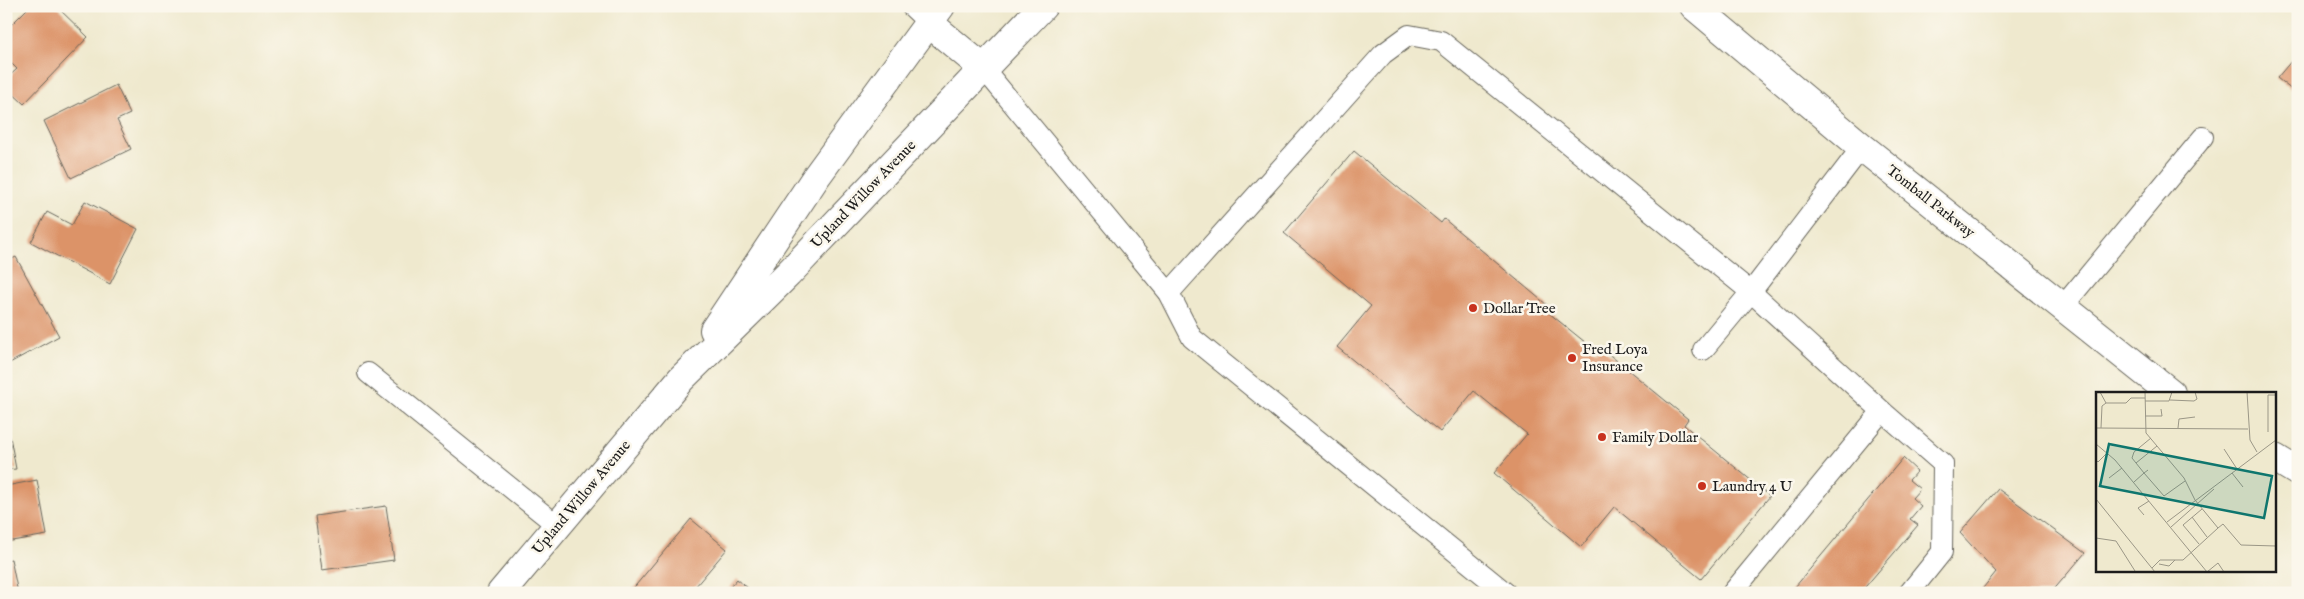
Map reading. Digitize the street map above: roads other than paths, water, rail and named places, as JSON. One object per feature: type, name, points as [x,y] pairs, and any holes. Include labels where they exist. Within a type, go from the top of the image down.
[{"type":"street","name":"Upland Willow Avenue","points":[[501,593],[681,379],[788,274],[1043,6]]},
{"type":"street","name":"Tomball Parkway","points":[[1694,6],[1862,147],[2064,305],[2170,392]]},
{"type":"street","name":"Upland Willow Avenue","points":[[681,379],[927,12]]},
{"type":"street","points":[[927,12],[984,69]]},
{"type":"lane","points":[[1168,293],[1383,54],[1409,35],[1441,41],[1751,292],[1943,464],[1942,552],[1909,593]]},
{"type":"lane","points":[[984,69],[1168,293],[1192,338],[1506,593]]},
{"type":"lane","points":[[2064,305],[2203,137]]},
{"type":"lane","points":[[1703,350],[1751,292],[1862,147]]},
{"type":"lane","points":[[368,373],[558,526]]},
{"type":"lane","points":[[1732,593],[1882,411]]},
{"type":"place","name":"Dollar Tree","points":[[1473,308]]},
{"type":"place","name":"Fred Loya Insurance","points":[[1572,358]]},
{"type":"place","name":"Family Dollar","points":[[1602,437]]},
{"type":"place","name":"Laundry 4 U","points":[[1702,486]]}]
